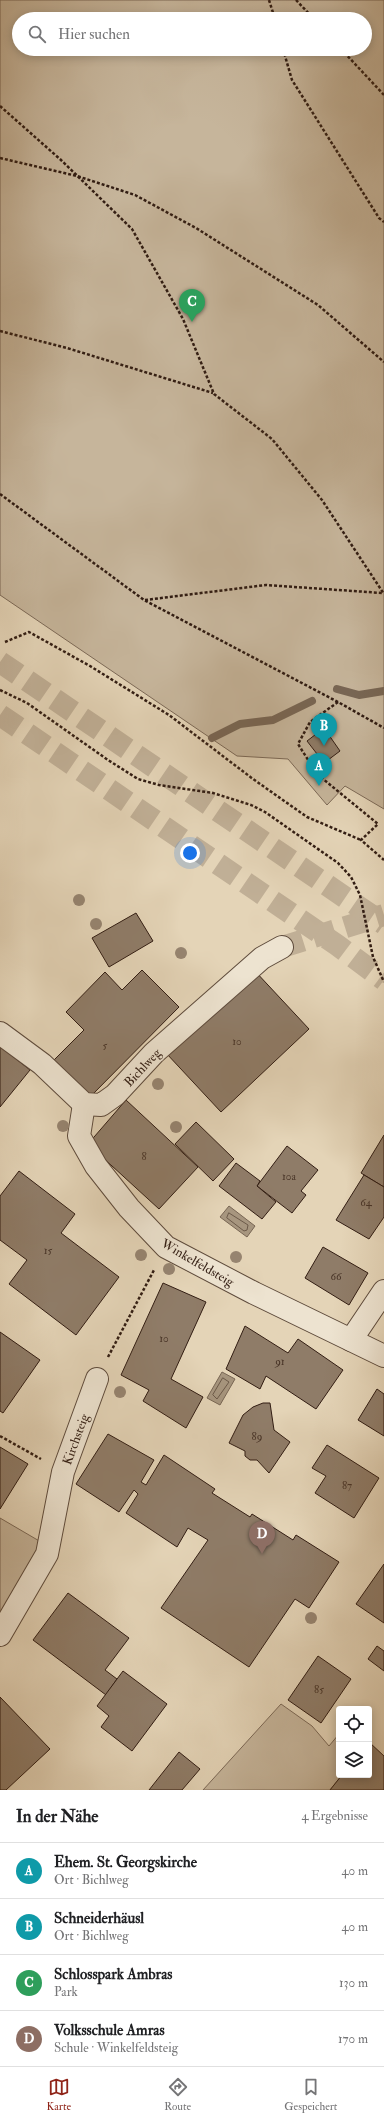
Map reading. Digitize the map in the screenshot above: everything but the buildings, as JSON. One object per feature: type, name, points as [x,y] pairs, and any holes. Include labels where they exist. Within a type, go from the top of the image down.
[{"type":"street","name":"Bichlweg","points":[[84,1104],[101,1105],[115,1095],[154,1053],[262,958],[282,947]]},
{"type":"street","points":[[0,1033],[42,1064],[84,1104]]},
{"type":"street","name":"Winkelfeldsteig","points":[[84,1104],[79,1136],[96,1166],[129,1208],[166,1247],[254,1293],[384,1356]]},
{"type":"street","points":[[351,1340],[384,1291]]},
{"type":"street","name":"Kirchsteig","points":[[0,1635],[47,1554],[63,1472],[97,1379]]},
{"type":"path","points":[[269,0],[273,12]]},
{"type":"path","points":[[296,0],[307,12]]},
{"type":"path","points":[[285,56],[292,80],[379,218],[384,222]]},
{"type":"path","points":[[348,56],[384,94]]},
{"type":"path","points":[[0,106],[61,160],[132,229],[183,319],[214,394]]},
{"type":"path","points":[[0,158],[77,176],[135,195],[196,228],[318,305],[384,362]]},
{"type":"path","points":[[0,331],[67,348],[214,394],[272,440],[322,500],[383,594]]},
{"type":"path","points":[[0,494],[144,600],[338,702],[384,728]]},
{"type":"path","points":[[144,600],[266,585],[383,594]]},
{"type":"path","points":[[5,642],[29,632],[90,666],[169,715],[253,779],[307,816],[361,840],[384,860]]},
{"type":"path","points":[[0,690],[27,703],[113,764],[138,779],[159,785],[213,793],[251,805],[265,812],[338,863],[351,877],[360,895],[372,958],[384,982]]},
{"type":"path","points":[[338,702],[310,722],[298,744],[317,774],[378,824],[361,840]]},
{"type":"path","points":[[97,1379],[166,1247]]},
{"type":"path","points":[[0,1436],[63,1472]]},
{"type":"shaded area","points":[[0,0],[384,0],[384,809],[345,786],[327,805],[288,759],[237,756],[0,595]]},
{"type":"shaded area","points":[[0,1518],[41,1542],[0,1617]]},
{"type":"shaded area","points":[[281,1704],[312,1726],[329,1746],[336,1738],[336,1778],[340,1778],[330,1790],[203,1790]]},
{"type":"water","points":[[229,1206],[255,1226],[247,1237],[220,1217]]},
{"type":"water","points":[[222,1372],[235,1379],[220,1405],[207,1398]]},
{"type":"waterway","points":[[337,689],[359,695],[384,691]]},
{"type":"waterway","points":[[212,738],[240,724],[273,720],[312,701]]},
{"type":"tunnel","points":[[0,662],[384,924]]},
{"type":"tunnel","points":[[0,715],[337,945],[384,980]]},
{"type":"tunnel","points":[[282,947],[384,915]]},
{"type":"place","name":"Schlosspark Ambras","points":[[192,322]]},
{"type":"place","name":"Schneiderhäusl","points":[[324,746]]},
{"type":"place","name":"Ehem. St. Georgskirche","points":[[319,786]]},
{"type":"place","name":"Volksschule Amras","points":[[262,1554]]}]
